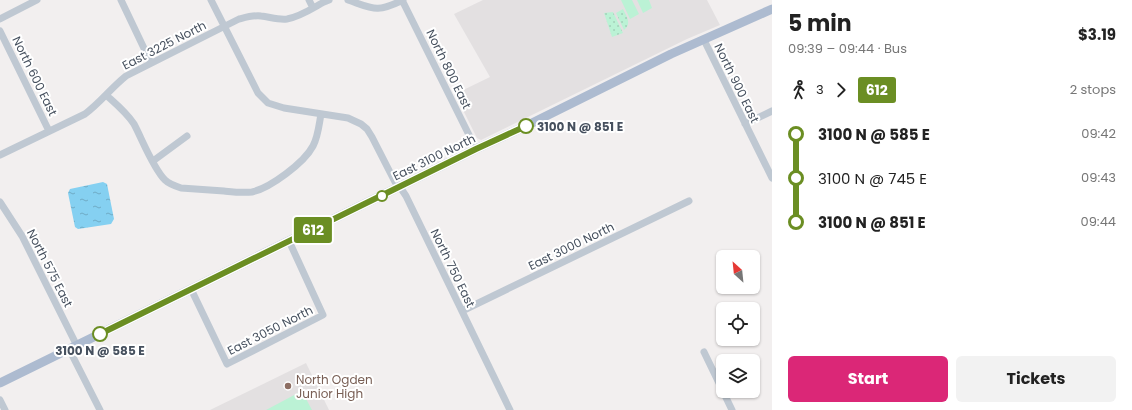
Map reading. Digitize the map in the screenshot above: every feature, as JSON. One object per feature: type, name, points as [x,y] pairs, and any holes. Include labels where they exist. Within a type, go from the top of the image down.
[{"type":"main road","name":"East 3100 North","points":[[0,384],[671,54],[772,9]]},
{"type":"street","points":[[0,19],[37,0]]},
{"type":"street","points":[[121,0],[151,63]]},
{"type":"street","name":"North 750 East","points":[[211,0],[258,93],[268,103],[284,108],[348,118],[355,120],[367,129],[395,182],[406,196],[510,410]]},
{"type":"street","points":[[309,0],[313,8]]},
{"type":"street","name":"East 3225 North","points":[[0,155],[85,114],[96,106],[114,85],[126,76],[240,19],[250,16],[261,16],[286,19],[298,16],[329,0]]},
{"type":"street","points":[[348,0],[368,8],[379,9],[402,0]]},
{"type":"street","name":"North 800 East","points":[[402,0],[476,149]]},
{"type":"street","name":"North 600 East","points":[[0,31],[49,131]]},
{"type":"street","name":"North 900 East","points":[[704,40],[772,178]]},
{"type":"street","points":[[106,95],[130,118],[157,169],[164,179],[181,188],[242,193],[259,190],[267,186],[278,179],[308,154],[316,139],[321,114]]},
{"type":"street","points":[[745,124],[772,111]]},
{"type":"street","points":[[153,161],[187,136]]},
{"type":"street","name":"East 3000 North","points":[[462,311],[689,201]]},
{"type":"street","name":"North 575 East","points":[[0,202],[22,236],[100,410]]},
{"type":"street","name":"East 3050 North","points":[[191,289],[227,364],[324,315],[289,242]]},
{"type":"street","points":[[704,352],[732,410]]},
{"type":"street","points":[[0,400],[5,410]]},
{"type":"shaded area","points":[[483,0],[707,0],[720,25],[687,39],[481,140],[477,138],[455,94],[490,77],[454,14]]},
{"type":"shaded area","name":"North Ogden Junior High","points":[[306,363],[329,410],[210,410]]},
{"type":"green space","points":[[621,0],[632,0],[639,14],[630,19]]},
{"type":"green space","points":[[637,0],[649,0],[652,8],[643,13]]},
{"type":"green space","points":[[623,9],[628,23],[624,30],[616,13]]},
{"type":"green space","points":[[613,12],[623,33],[612,37],[604,13]]},
{"type":"green space","points":[[298,393],[304,395],[312,410],[266,410]]},
{"type":"water","points":[[103,182],[107,184],[114,219],[111,224],[78,229],[75,227],[68,193],[70,189]]},
{"type":"bus line","name":"612","points":[[100,334],[476,149],[526,126]]},
{"type":"place","name":"3100 N @ 851 E","points":[[526,126]]},
{"type":"place","name":"3100 N @ 585 E","points":[[100,334]]},
{"type":"place","name":"North Ogden Junior High","points":[[288,386]]}]
